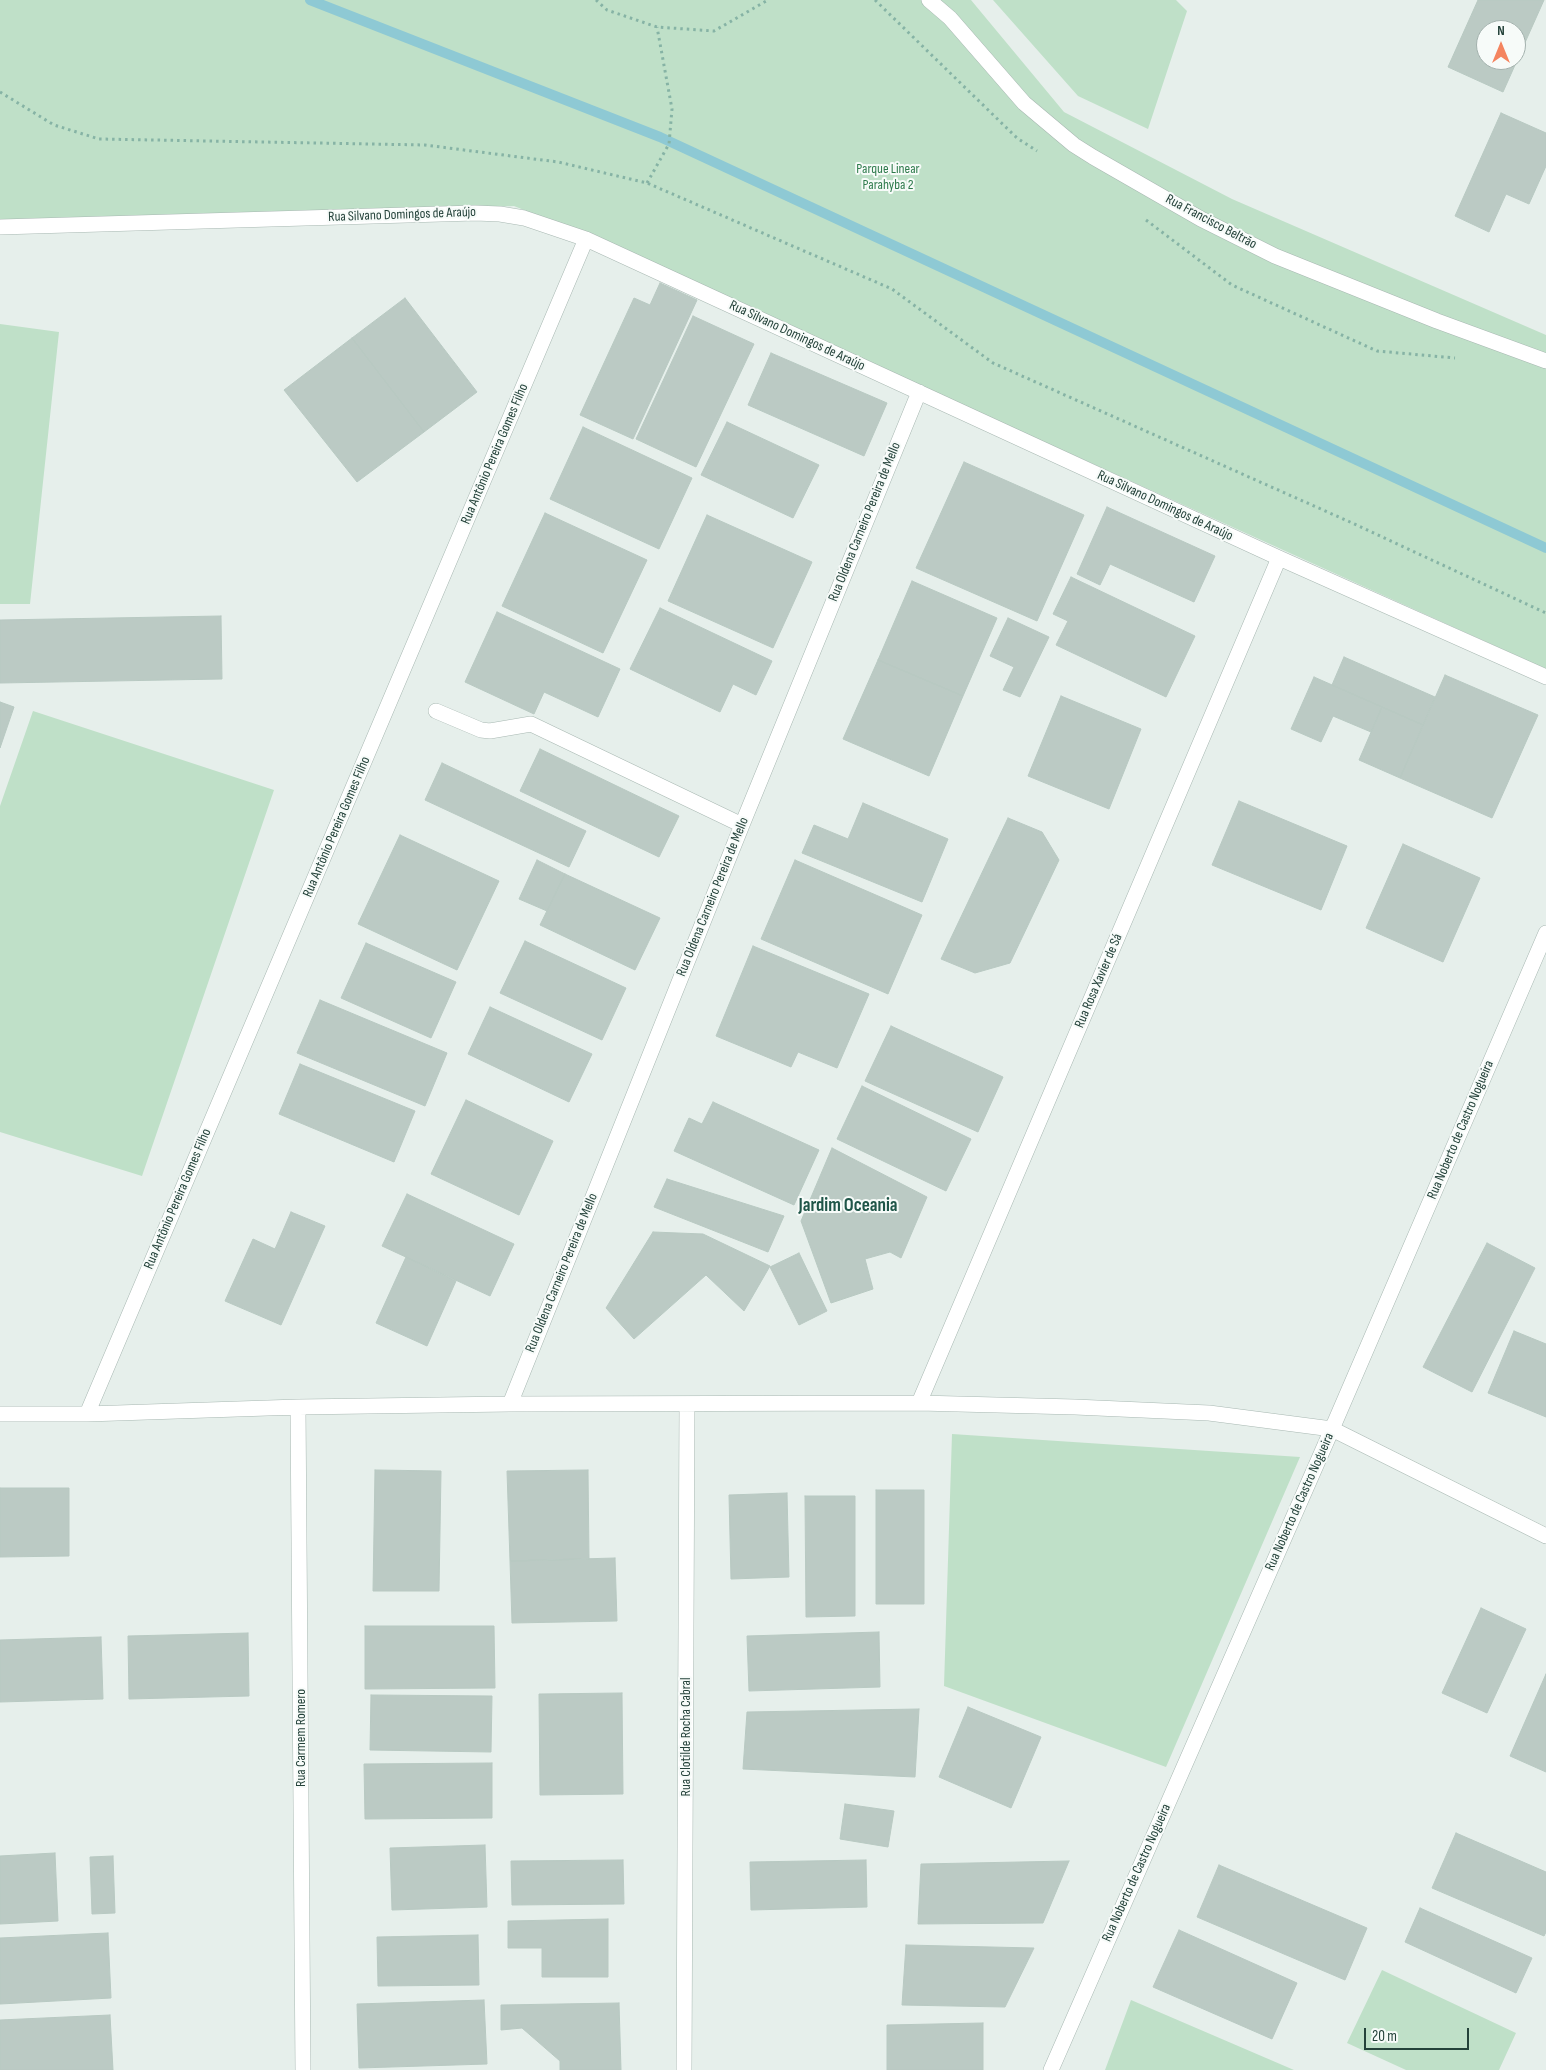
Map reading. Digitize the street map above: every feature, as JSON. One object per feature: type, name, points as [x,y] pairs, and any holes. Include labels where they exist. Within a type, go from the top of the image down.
[{"type":"street","name":"Rua Francisco Beltrão","points":[[929,0],[950,18],[1024,103],[1074,145],[1102,162],[1201,219],[1275,256],[1437,321],[1546,360]]},
{"type":"street","name":"Rua Silvano Domingos de Araújo","points":[[0,227],[475,213],[500,214],[524,218],[586,239],[1279,558],[1546,677]]},
{"type":"street","name":"Rua Antônio Pereira Gomes Filho","points":[[87,1414],[586,239]]},
{"type":"street","name":"Rua Oldena Carneiro Pereira de Mello","points":[[510,1404],[742,825],[919,392]]},
{"type":"street","name":"Rua Rosa Xavier de Sá","points":[[919,1403],[1279,558]]},
{"type":"street","points":[[436,711],[481,730],[490,731],[531,724],[742,825]]},
{"type":"street","name":"Rua Noberto de Castro Nogueira","points":[[1050,2070],[1332,1429],[1546,932]]},
{"type":"street","points":[[0,1414],[87,1414],[298,1406],[919,1403],[1075,1406],[1209,1413],[1332,1429],[1546,1536]]},
{"type":"street","name":"Rua Clotilde Rocha Cabral","points":[[684,2070],[688,1404]]},
{"type":"street","name":"Rua Carmem Romero","points":[[298,1406],[303,2070]]},
{"type":"path","points":[[596,0],[607,10],[657,27],[714,31],[768,0]]},
{"type":"path","points":[[647,183],[669,144],[672,109],[657,27]]},
{"type":"path","points":[[0,92],[54,126],[99,140],[425,145],[558,162],[647,183],[892,289],[993,363],[1350,522],[1546,613]]},
{"type":"green space","name":"Parque Linear Parahyba 2","points":[[0,0],[971,0],[1064,112],[1232,199],[1546,335],[1546,669],[596,239],[514,206],[0,223]]},
{"type":"green space","points":[[993,0],[1176,0],[1187,11],[1148,129],[1078,96]]},
{"type":"green space","points":[[0,324],[59,332],[30,604],[0,604]]},
{"type":"green space","points":[[33,711],[274,790],[142,1176],[0,1132],[0,806]]},
{"type":"green space","points":[[952,1434],[1300,1457],[1166,1767],[944,1686]]},
{"type":"green space","points":[[1382,1970],[1516,2033],[1499,2070],[1406,2070],[1347,2043]]},
{"type":"green space","points":[[1131,2000],[1294,2070],[1105,2070]]},
{"type":"building","points":[[1478,0],[1544,0],[1526,40],[1526,20],[1476,20],[1476,70],[1513,70],[1503,92],[1448,67]]},
{"type":"building","points":[[1501,113],[1546,133],[1546,166],[1529,204],[1506,194],[1489,232],[1455,216]]},
{"type":"building","points":[[660,283],[697,300],[633,439],[580,415],[634,298],[650,305]]},
{"type":"building","points":[[405,298],[477,392],[424,432],[352,338]]},
{"type":"building","points":[[693,316],[754,344],[696,467],[636,439]]},
{"type":"building","points":[[352,338],[424,432],[357,482],[284,390]]},
{"type":"building","points":[[771,353],[887,403],[864,456],[748,405]]},
{"type":"building","points":[[727,422],[819,465],[793,518],[701,475]]},
{"type":"building","points":[[583,427],[692,478],[659,549],[550,499]]},
{"type":"building","points":[[964,462],[1084,515],[1037,621],[916,568]]},
{"type":"building","points":[[1107,507],[1215,556],[1194,602],[1110,564],[1100,585],[1077,574]]},
{"type":"building","points":[[545,513],[647,560],[603,653],[502,606]]},
{"type":"building","points":[[707,515],[812,562],[773,648],[668,601]]},
{"type":"building","points":[[1071,577],[1195,636],[1166,697],[1056,645],[1068,621],[1053,614]]},
{"type":"building","points":[[912,581],[997,618],[963,696],[878,660]]},
{"type":"building","points":[[660,608],[772,661],[756,695],[733,684],[720,712],[630,669]]},
{"type":"building","points":[[497,612],[620,669],[598,717],[544,692],[534,714],[465,682]]},
{"type":"building","points":[[221,616],[222,679],[0,683],[0,620]]},
{"type":"building","points":[[1008,618],[1049,637],[1020,697],[1003,690],[1014,667],[990,656]]},
{"type":"building","points":[[1344,657],[1435,697],[1423,725],[1332,685]]},
{"type":"building","points":[[878,660],[963,696],[929,776],[843,739]]},
{"type":"building","points":[[1445,675],[1538,715],[1492,818],[1400,778]]},
{"type":"building","points":[[1314,677],[1382,707],[1371,732],[1333,716],[1321,742],[1291,729]]},
{"type":"building","points":[[1061,696],[1141,729],[1109,809],[1028,776]]},
{"type":"building","points":[[0,702],[14,707],[0,748]]},
{"type":"building","points":[[1382,707],[1423,725],[1400,778],[1359,760]]},
{"type":"building","points":[[540,749],[679,816],[659,857],[520,791]]},
{"type":"building","points":[[442,763],[586,831],[569,867],[425,800]]},
{"type":"building","points":[[1239,801],[1347,846],[1321,910],[1212,865]]},
{"type":"building","points":[[863,803],[948,839],[922,902],[802,853],[814,825],[848,839]]},
{"type":"building","points":[[1008,818],[1042,832],[1059,860],[1010,963],[975,973],[941,959]]},
{"type":"building","points":[[400,835],[499,881],[457,970],[358,924]]},
{"type":"building","points":[[1403,844],[1480,878],[1443,962],[1366,928]]},
{"type":"building","points":[[537,860],[565,874],[547,911],[519,899]]},
{"type":"building","points":[[795,860],[922,915],[888,994],[761,939]]},
{"type":"building","points":[[565,874],[660,918],[635,970],[540,925]]},
{"type":"building","points":[[525,941],[626,988],[602,1040],[500,993]]},
{"type":"building","points":[[366,943],[456,982],[431,1038],[341,998]]},
{"type":"building","points":[[753,946],[869,994],[837,1068],[798,1052],[791,1067],[716,1036]]},
{"type":"building","points":[[320,1000],[447,1053],[425,1106],[297,1053]]},
{"type":"building","points":[[490,1007],[592,1054],[569,1102],[468,1054]]},
{"type":"building","points":[[891,1026],[1003,1077],[978,1132],[865,1081]]},
{"type":"building","points":[[300,1064],[415,1111],[394,1162],[279,1114]]},
{"type":"building","points":[[862,1086],[971,1139],[946,1191],[837,1139]]},
{"type":"building","points":[[466,1100],[553,1141],[519,1215],[431,1174]]},
{"type":"building","points":[[713,1102],[819,1150],[794,1205],[674,1151],[689,1118],[702,1124]]},
{"type":"building","points":[[832,1148],[927,1197],[901,1258],[890,1252],[865,1259],[873,1289],[831,1303],[801,1221]]},
{"type":"building","points":[[667,1179],[784,1216],[768,1252],[654,1207]]},
{"type":"building","points":[[407,1194],[514,1244],[490,1296],[382,1246]]},
{"type":"building","points":[[291,1212],[325,1226],[281,1325],[225,1301],[253,1239],[275,1249]]},
{"type":"building","points":[[653,1232],[703,1234],[770,1266],[744,1311],[706,1275],[634,1339],[606,1308]]},
{"type":"building","points":[[1487,1243],[1535,1268],[1472,1392],[1423,1367]]},
{"type":"building","points":[[799,1253],[827,1311],[799,1325],[770,1267]]},
{"type":"building","points":[[406,1257],[456,1281],[427,1346],[376,1323]]},
{"type":"building","points":[[1514,1331],[1546,1344],[1546,1417],[1488,1393]]},
{"type":"building","points":[[375,1470],[441,1471],[439,1591],[373,1591]]},
{"type":"building","points":[[588,1470],[589,1559],[510,1561],[507,1471]]},
{"type":"building","points":[[0,1488],[69,1488],[69,1556],[0,1557]]},
{"type":"building","points":[[876,1490],[924,1490],[924,1604],[876,1604]]},
{"type":"building","points":[[787,1493],[789,1577],[731,1579],[729,1495]]},
{"type":"building","points":[[805,1496],[855,1496],[855,1616],[806,1617]]},
{"type":"building","points":[[615,1558],[617,1621],[512,1623],[510,1561]]},
{"type":"building","points":[[1481,1608],[1526,1629],[1487,1713],[1442,1693]]},
{"type":"building","points":[[365,1626],[494,1626],[495,1688],[365,1689]]},
{"type":"building","points":[[879,1632],[880,1687],[749,1691],[747,1636]]},
{"type":"building","points":[[248,1633],[249,1696],[129,1699],[128,1636]]},
{"type":"building","points":[[101,1637],[103,1699],[0,1702],[0,1640]]},
{"type":"building","points":[[1546,1674],[1546,1772],[1510,1756]]},
{"type":"building","points":[[622,1693],[623,1794],[540,1795],[539,1694]]},
{"type":"building","points":[[371,1695],[492,1696],[491,1752],[370,1750]]},
{"type":"building","points":[[968,1707],[1041,1737],[1011,1808],[939,1777]]},
{"type":"building","points":[[919,1709],[915,1777],[743,1769],[747,1712]]},
{"type":"building","points":[[492,1763],[492,1818],[365,1819],[364,1764]]},
{"type":"building","points":[[845,1804],[894,1811],[888,1847],[840,1839]]},
{"type":"building","points":[[1456,1833],[1546,1872],[1546,1932],[1544,1936],[1432,1888]]},
{"type":"building","points":[[485,1845],[487,1907],[392,1910],[390,1848]]},
{"type":"building","points":[[55,1853],[58,1921],[0,1924],[0,1856]]},
{"type":"building","points":[[113,1856],[115,1913],[92,1914],[90,1857]]},
{"type":"building","points":[[623,1860],[624,1904],[512,1905],[511,1861]]},
{"type":"building","points":[[866,1860],[867,1907],[751,1910],[750,1862]]},
{"type":"building","points":[[1069,1861],[1043,1923],[918,1924],[921,1864]]},
{"type":"building","points":[[1219,1865],[1367,1928],[1345,1980],[1197,1917]]},
{"type":"building","points":[[1420,1908],[1532,1958],[1516,1993],[1405,1942]]},
{"type":"building","points":[[608,1919],[608,1977],[542,1977],[542,1948],[508,1948],[508,1921]]},
{"type":"building","points":[[1179,1930],[1297,1983],[1272,2039],[1153,1987]]},
{"type":"building","points":[[108,1933],[111,1998],[0,2004],[0,1938]]},
{"type":"building","points":[[478,1935],[479,1985],[378,1986],[377,1937]]},
{"type":"building","points":[[906,1945],[1034,1948],[1005,2007],[902,2005]]},
{"type":"building","points":[[484,2000],[487,2064],[359,2068],[357,2004]]},
{"type":"building","points":[[619,2003],[621,2070],[560,2070],[560,2061],[522,2028],[501,2030],[501,2005]]},
{"type":"building","points":[[110,2015],[113,2070],[0,2070],[0,2020]]},
{"type":"building","points":[[983,2023],[983,2070],[887,2070],[887,2025]]},
{"type":"waterway","points":[[310,0],[660,137],[1546,548]]},
{"type":"district","name":"Jardim Oceania","points":[[848,1206]]}]
